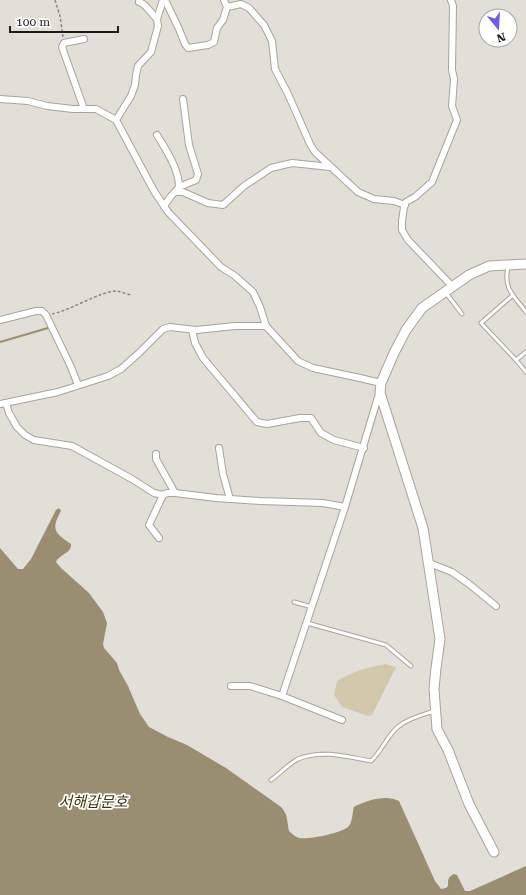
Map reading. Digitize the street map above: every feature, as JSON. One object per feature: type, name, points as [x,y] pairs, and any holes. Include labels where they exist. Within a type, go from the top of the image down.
[{"type":"street","points":[[164,0],[188,48],[208,45],[214,42],[217,28],[223,20],[227,7],[224,0]]},
{"type":"street","points":[[116,120],[131,96],[135,85],[138,66],[151,52],[158,26],[157,19],[164,0]]},
{"type":"street","points":[[448,289],[408,240],[402,230],[402,222],[406,202],[415,197],[432,182],[457,120],[452,106],[454,79],[452,70],[453,6],[451,0]]},
{"type":"street","points":[[139,2],[143,3],[157,19]]},
{"type":"street","points":[[227,7],[241,4],[249,8],[264,25],[272,41],[275,69],[294,105],[310,144],[315,152],[358,192],[374,199],[394,201],[405,205]]},
{"type":"street","points":[[84,39],[70,41],[63,44],[62,47],[80,93],[84,109]]},
{"type":"street","points":[[0,99],[28,101],[46,106],[73,109],[96,109],[116,120],[154,191],[164,206],[191,237],[221,266],[253,292],[266,326],[298,361],[313,368],[381,383]]},
{"type":"street","points":[[164,206],[179,187],[196,180],[198,174],[189,145],[183,99]]},
{"type":"street","points":[[157,135],[179,180],[179,187]]},
{"type":"street","points":[[175,192],[183,192],[208,203],[223,205],[244,186],[275,167],[292,163],[330,167]]},
{"type":"street","points":[[282,696],[364,448],[380,393],[381,383],[406,330],[422,308],[470,275],[489,266],[526,264]]},
{"type":"street","points":[[0,320],[36,311],[42,311],[46,315],[78,385]]},
{"type":"street","points":[[266,326],[235,326],[192,330],[170,327],[163,329],[121,369],[108,376],[58,392],[3,403],[17,427],[25,435],[34,440],[72,446],[132,479],[154,493],[163,495],[167,493],[175,493],[260,501],[323,503],[345,507]]},
{"type":"street","points":[[192,330],[195,343],[203,358],[257,422],[267,424],[300,418],[311,418],[321,433],[334,440],[364,448]]},
{"type":"street","points":[[380,393],[420,516],[429,563],[440,639],[434,689],[434,706],[436,710],[437,728],[448,750],[469,804],[494,852]]},
{"type":"street","points":[[219,448],[223,474],[230,499]]},
{"type":"street","points":[[156,454],[156,459],[175,493]]},
{"type":"street","points":[[159,538],[149,525],[163,495]]},
{"type":"street","points":[[429,563],[452,572],[496,606]]},
{"type":"street","points":[[231,686],[250,686],[282,696],[342,720]]},
{"type":"lane","points":[[508,265],[505,278],[509,290],[526,312]]},
{"type":"lane","points":[[448,289],[462,314]]},
{"type":"lane","points":[[513,295],[481,323],[526,372]]},
{"type":"lane","points":[[516,360],[526,352]]},
{"type":"lane","points":[[294,602],[312,607]]},
{"type":"lane","points":[[307,622],[386,645],[411,666]]},
{"type":"lane","points":[[271,780],[298,759],[332,754],[371,761],[378,754],[398,726],[436,710]]},
{"type":"path","points":[[56,0],[60,16],[63,44]]},
{"type":"path","points":[[46,315],[62,312],[102,295],[116,291],[132,295]]},
{"type":"shaded area","points":[[386,664],[396,667],[372,715],[368,716],[342,707],[334,695],[337,681],[360,670]]},
{"type":"water","name":"서해갑문호","points":[[59,508],[61,511],[56,522],[56,530],[61,537],[71,544],[71,547],[68,552],[60,557],[56,562],[89,593],[103,612],[107,623],[103,644],[104,648],[117,663],[140,714],[149,727],[187,745],[226,768],[281,807],[286,815],[289,831],[298,838],[317,837],[339,832],[350,825],[354,807],[364,802],[376,799],[394,799],[399,801],[435,881],[441,889],[448,886],[449,878],[454,874],[457,875],[465,891],[470,891],[526,866],[526,895],[0,895],[0,548],[18,569],[23,569],[31,559],[56,510]]},
{"type":"waterway","points":[[0,342],[48,328]]}]
